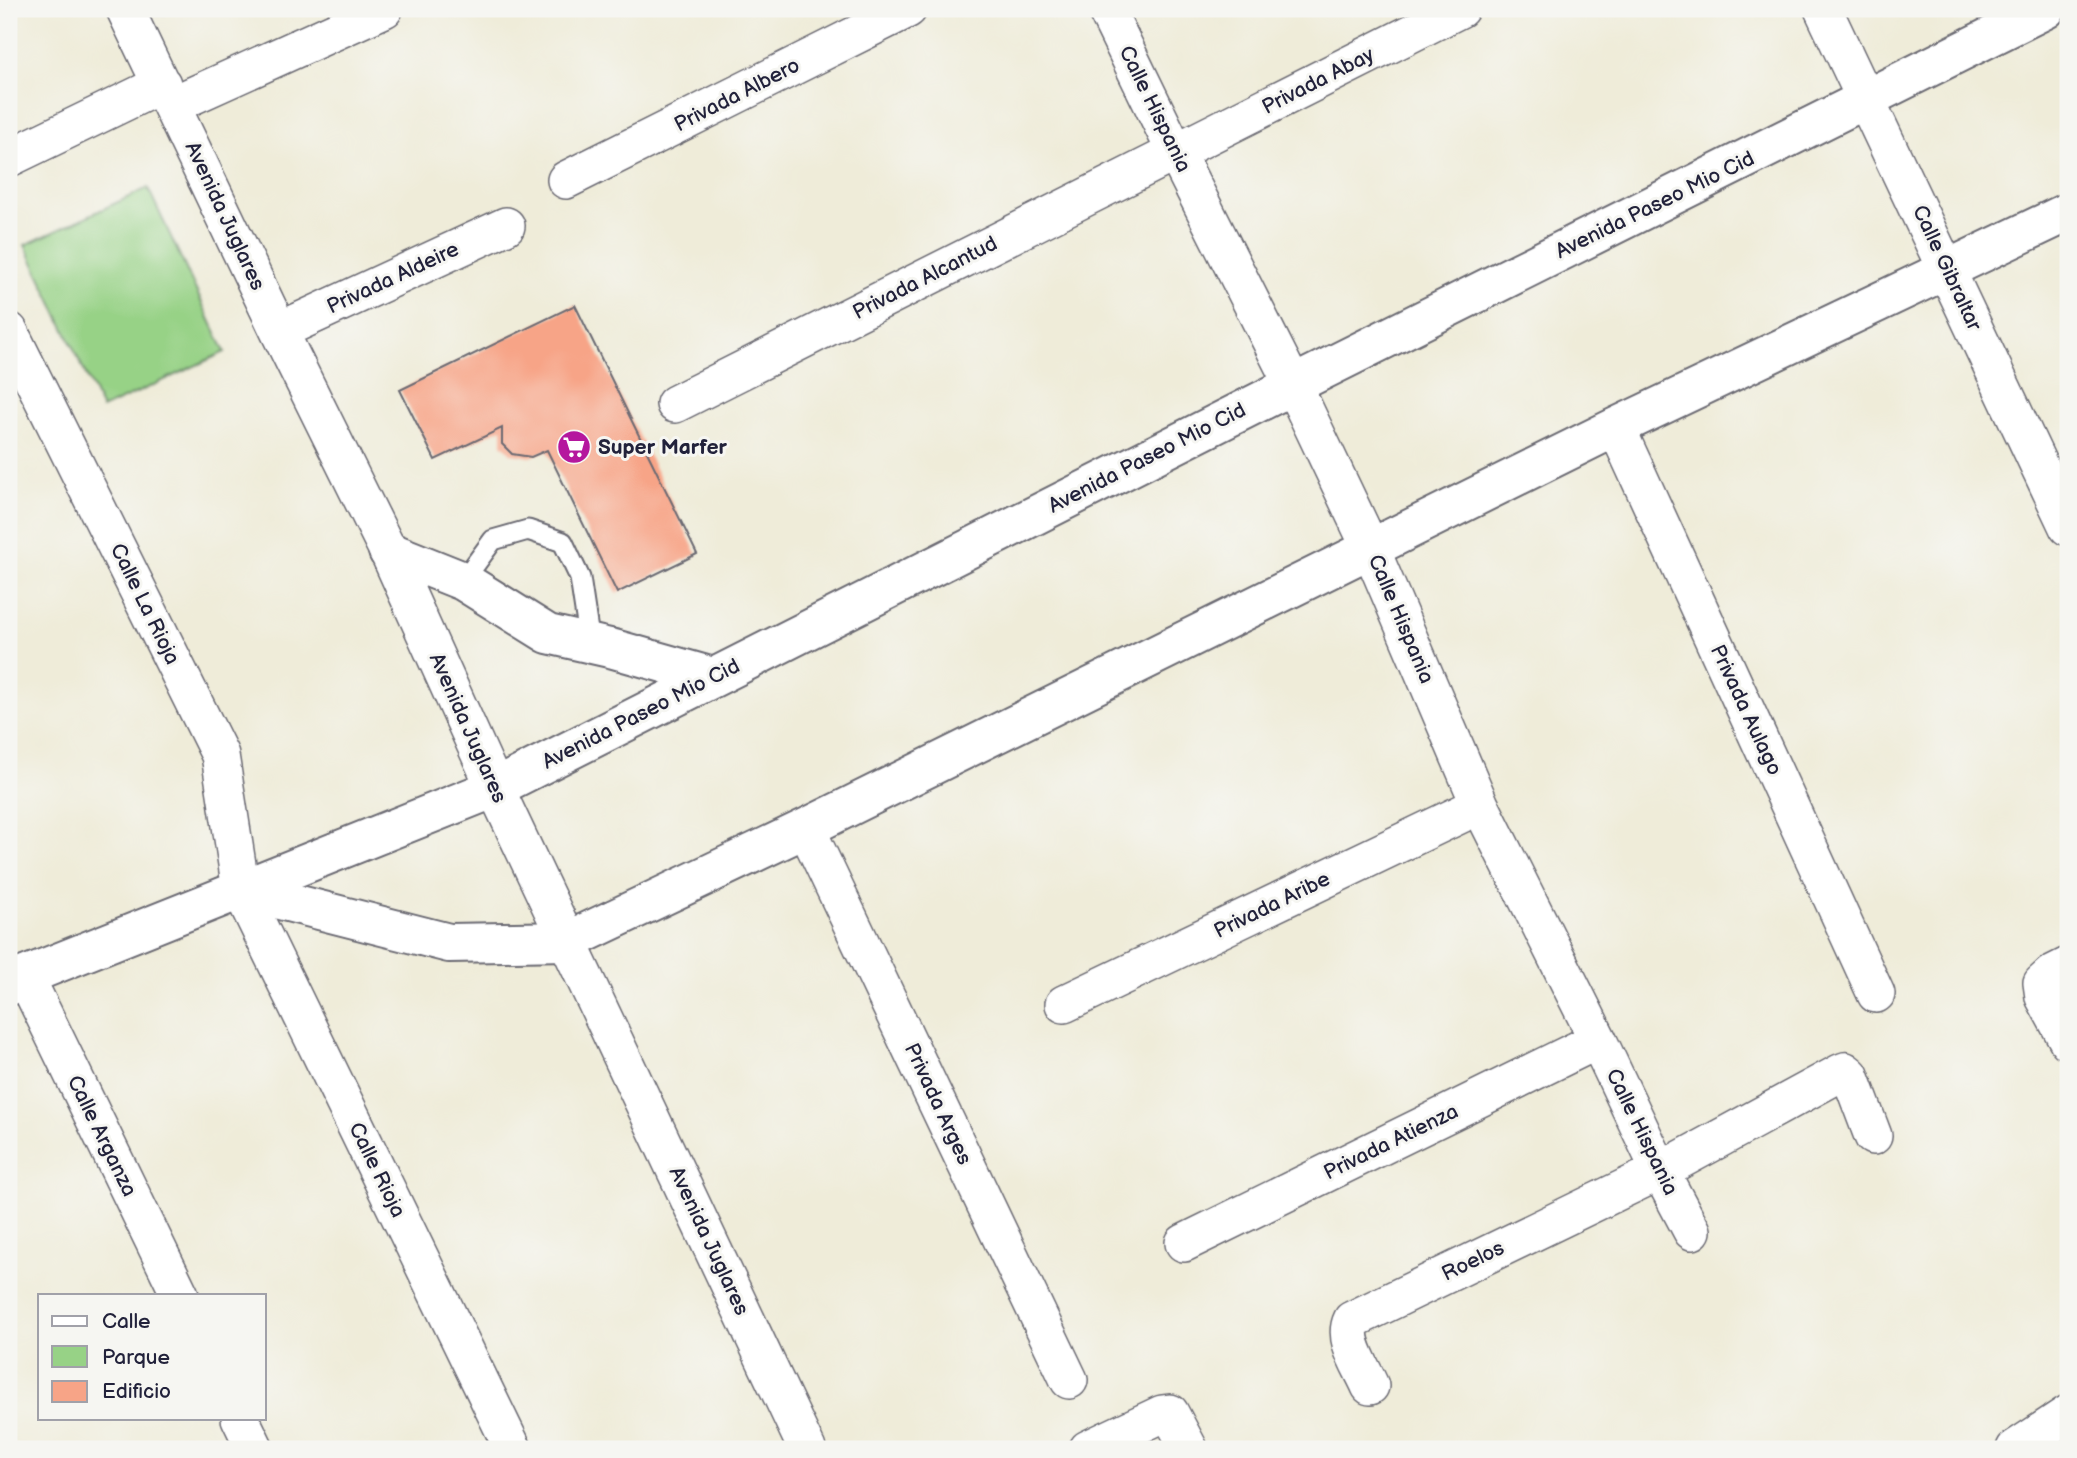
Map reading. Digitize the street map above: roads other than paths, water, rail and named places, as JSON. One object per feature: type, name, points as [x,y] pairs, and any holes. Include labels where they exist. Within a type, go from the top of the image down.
[{"type":"street","name":"Avenida Juglares","points":[[125,9],[388,551],[495,788],[807,1449]]},
{"type":"street","points":[[9,158],[384,9]]},
{"type":"street","name":"Privada Albero","points":[[566,180],[908,9]]},
{"type":"street","name":"Calle Hispania","points":[[1106,9],[1293,385],[1370,547],[1480,805],[1692,1231]]},
{"type":"street","name":"Privada Abay","points":[[1176,153],[1460,9]]},
{"type":"street","name":"Calle Gibraltar","points":[[1823,9],[2068,527]]},
{"type":"street","name":"Avenida Paseo Mio Cid","points":[[17,981],[495,788],[2046,9]]},
{"type":"street","name":"Privada Alcantud","points":[[675,404],[1176,153]]},
{"type":"street","points":[[241,890],[449,943],[568,941],[806,828],[1616,427],[2068,212]]},
{"type":"street","name":"Privada Aldeire","points":[[279,331],[506,226]]},
{"type":"street","name":"Calle La Rioja","points":[[9,331],[220,755],[241,890]]},
{"type":"street","name":"Privada Aulago","points":[[1616,427],[1876,994]]},
{"type":"street","points":[[388,551],[463,581],[548,635],[713,677]]},
{"type":"street","name":"Privada Aribe","points":[[1064,1004],[1480,805]]},
{"type":"street","name":"Privada Arges","points":[[806,828],[1069,1380]]},
{"type":"street","name":"Calle Rioja","points":[[241,890],[513,1449]]},
{"type":"street","points":[[2068,966],[2042,983],[2044,997],[2068,1041]]},
{"type":"street","name":"Calle Arganza","points":[[17,981],[179,1294]]},
{"type":"street","name":"Privada Atienza","points":[[1184,1243],[1598,1040]]},
{"type":"street","points":[[1660,1171],[1845,1071],[1850,1075],[1873,1136]]},
{"type":"street","name":"Roelos","points":[[1370,1386],[1349,1339],[1348,1328],[1352,1320],[1660,1171]]},
{"type":"street","points":[[1088,1449],[1170,1413],[1189,1449]]},
{"type":"street","points":[[2015,1449],[2068,1414]]},
{"type":"street","points":[[241,1420],[255,1449]]},
{"type":"lane","points":[[463,581],[493,540],[528,530],[563,542],[580,578],[590,644]]},
{"type":"place","name":"Super Marfer","points":[[574,447]]}]
